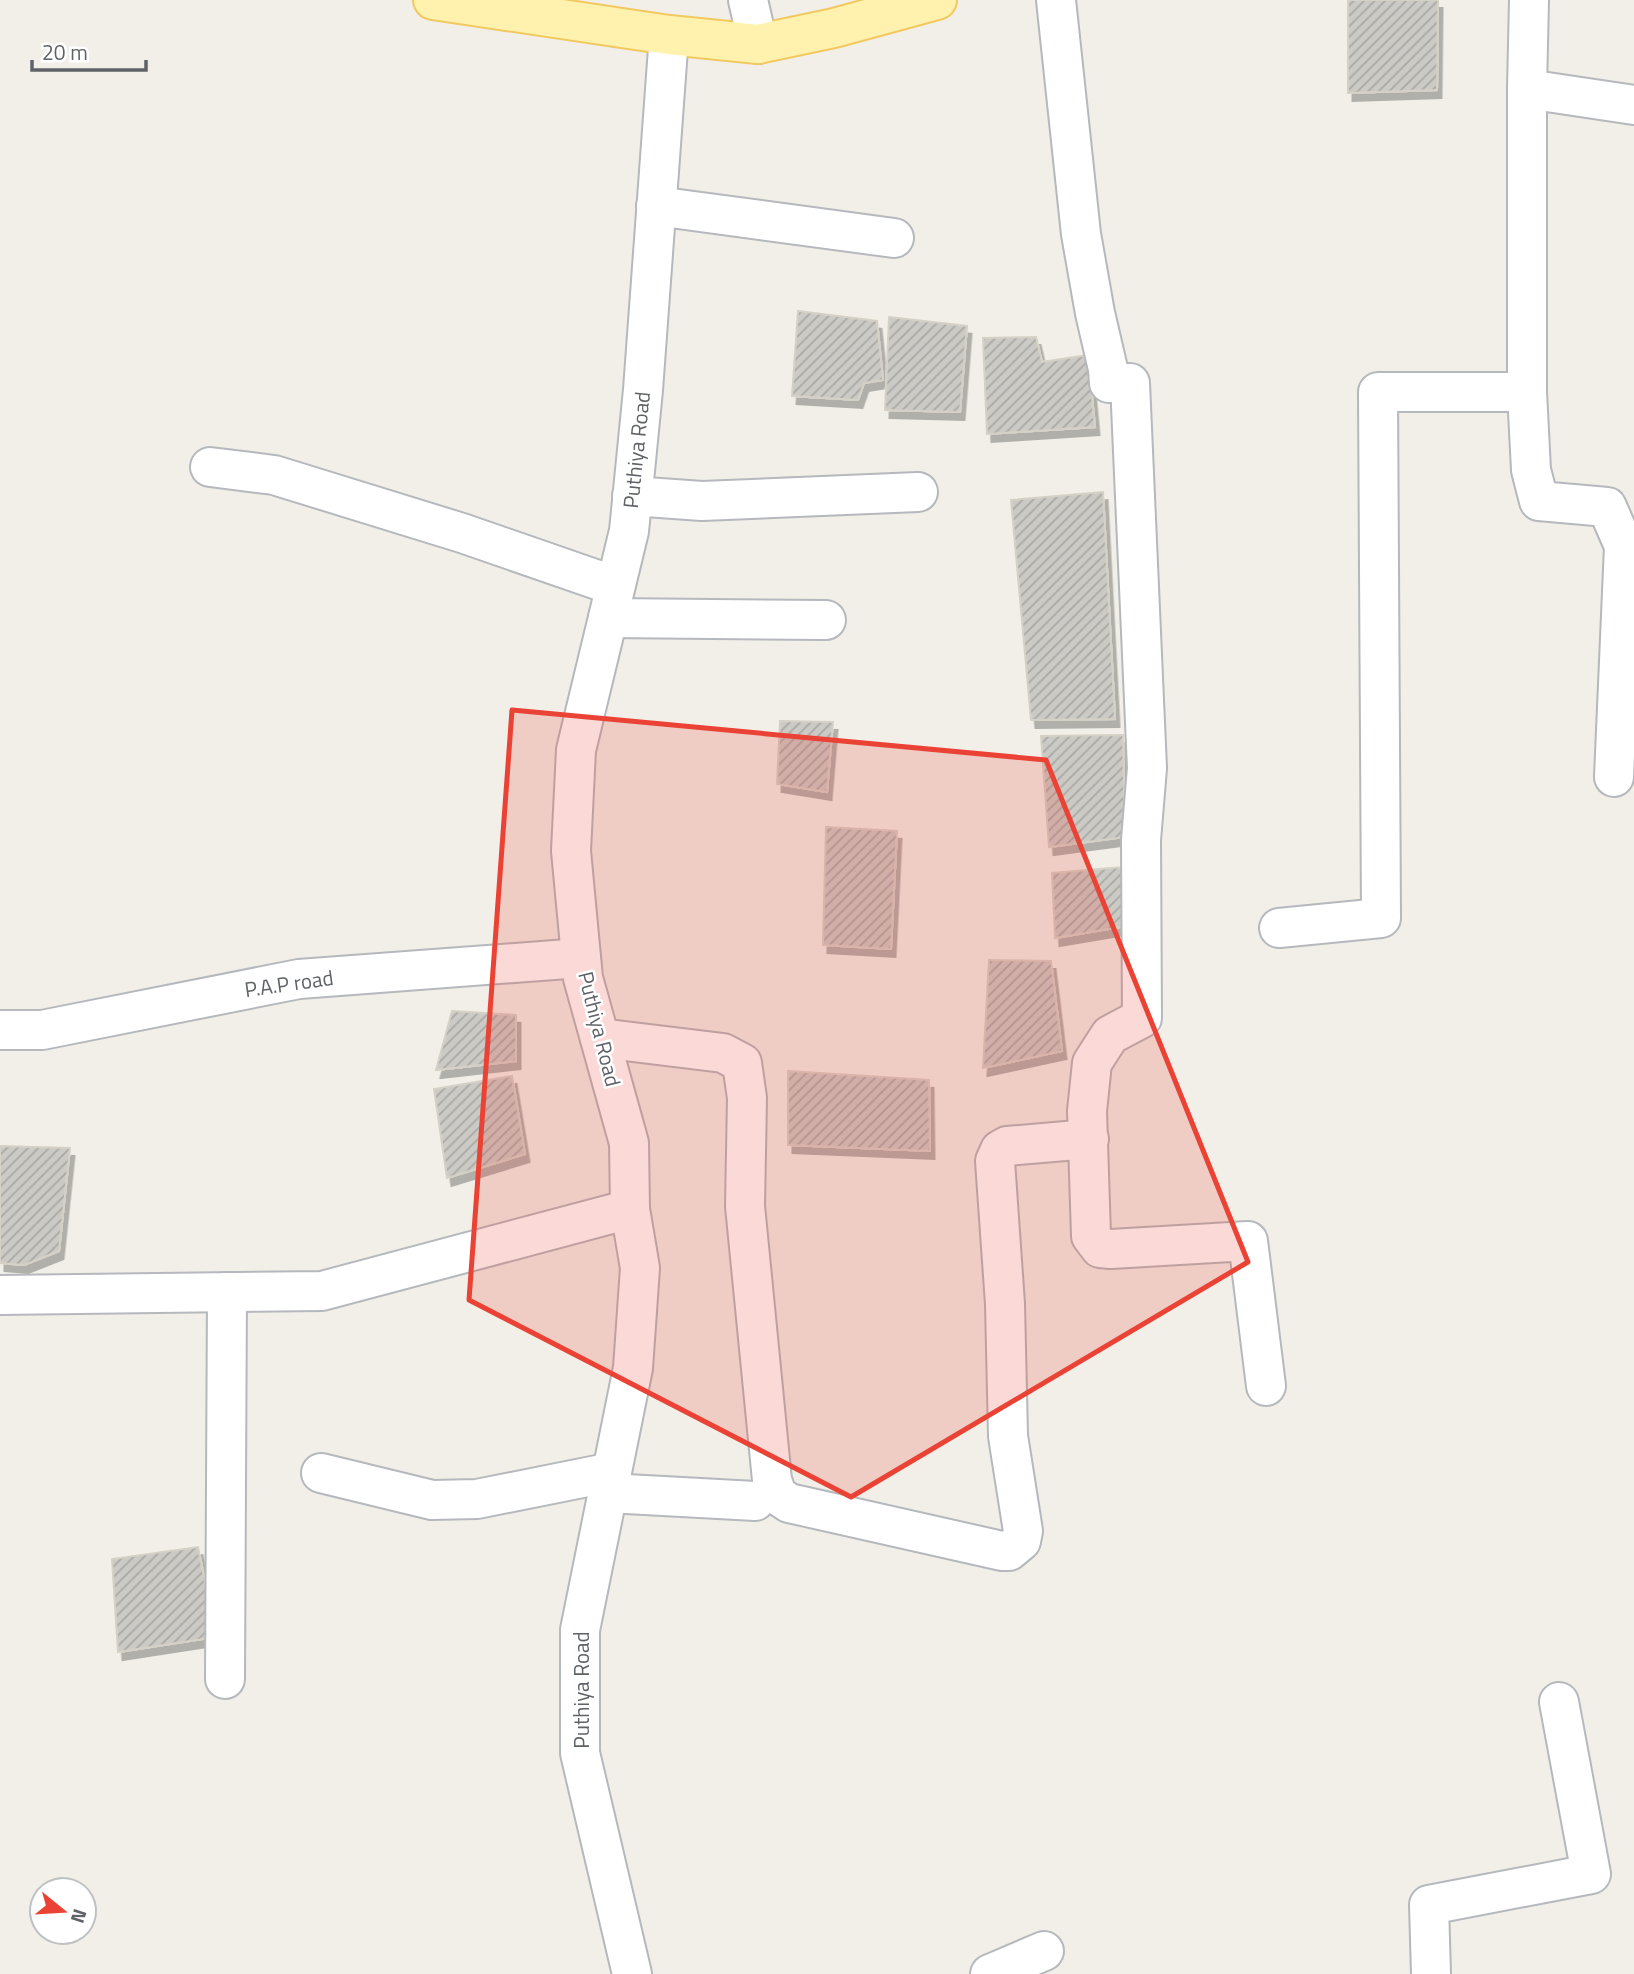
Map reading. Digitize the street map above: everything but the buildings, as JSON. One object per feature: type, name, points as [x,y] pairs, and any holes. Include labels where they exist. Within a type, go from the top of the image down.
[{"type":"main road","points":[[433,0],[669,36],[758,44],[834,28],[937,0]]},
{"type":"street","points":[[748,0],[758,44]]},
{"type":"street","points":[[1056,0],[1081,234],[1095,313],[1109,383],[1130,383],[1147,768],[1141,840],[1142,1018],[1110,1035],[1092,1063],[1087,1111],[1091,1236],[1100,1248],[1248,1241],[1266,1386]]},
{"type":"street","points":[[1529,0],[1527,392],[1531,470],[1539,501],[1607,507],[1624,546],[1615,777]]},
{"type":"street","name":"Puthiya Road","points":[[626,1972],[580,1753],[580,1630],[633,1368],[640,1268],[630,1209],[629,1143],[583,978],[571,851],[576,750],[629,531],[669,36]]},
{"type":"street","points":[[1527,89],[1634,105]]},
{"type":"street","points":[[656,206],[894,238]]},
{"type":"street","points":[[1279,928],[1381,918],[1378,391],[1527,392]]},
{"type":"street","points":[[210,467],[274,475],[462,533],[612,602],[826,620]]},
{"type":"street","points":[[632,496],[702,501],[918,492]]},
{"type":"street","name":"P.A.P road","points":[[0,1030],[42,1030],[299,979],[581,958]]},
{"type":"street","points":[[600,1038],[723,1052],[742,1063],[747,1098],[745,1206],[772,1480],[777,1495],[789,1503],[1002,1551],[1009,1551],[1021,1541],[1023,1531],[1009,1436],[1005,1304],[995,1161],[1000,1150],[1007,1146],[1089,1139]]},
{"type":"street","points":[[0,1295],[322,1290],[630,1209]]},
{"type":"street","points":[[225,1679],[227,1292]]},
{"type":"street","points":[[321,1473],[432,1500],[477,1499],[610,1482],[755,1501]]},
{"type":"street","points":[[1431,1974],[1429,1905],[1591,1874],[1559,1702]]},
{"type":"street","points":[[990,1974],[1044,1951]]},
{"type":"highlighted area","points":[[512,710],[1046,760],[1248,1262],[851,1497],[469,1300]]}]
